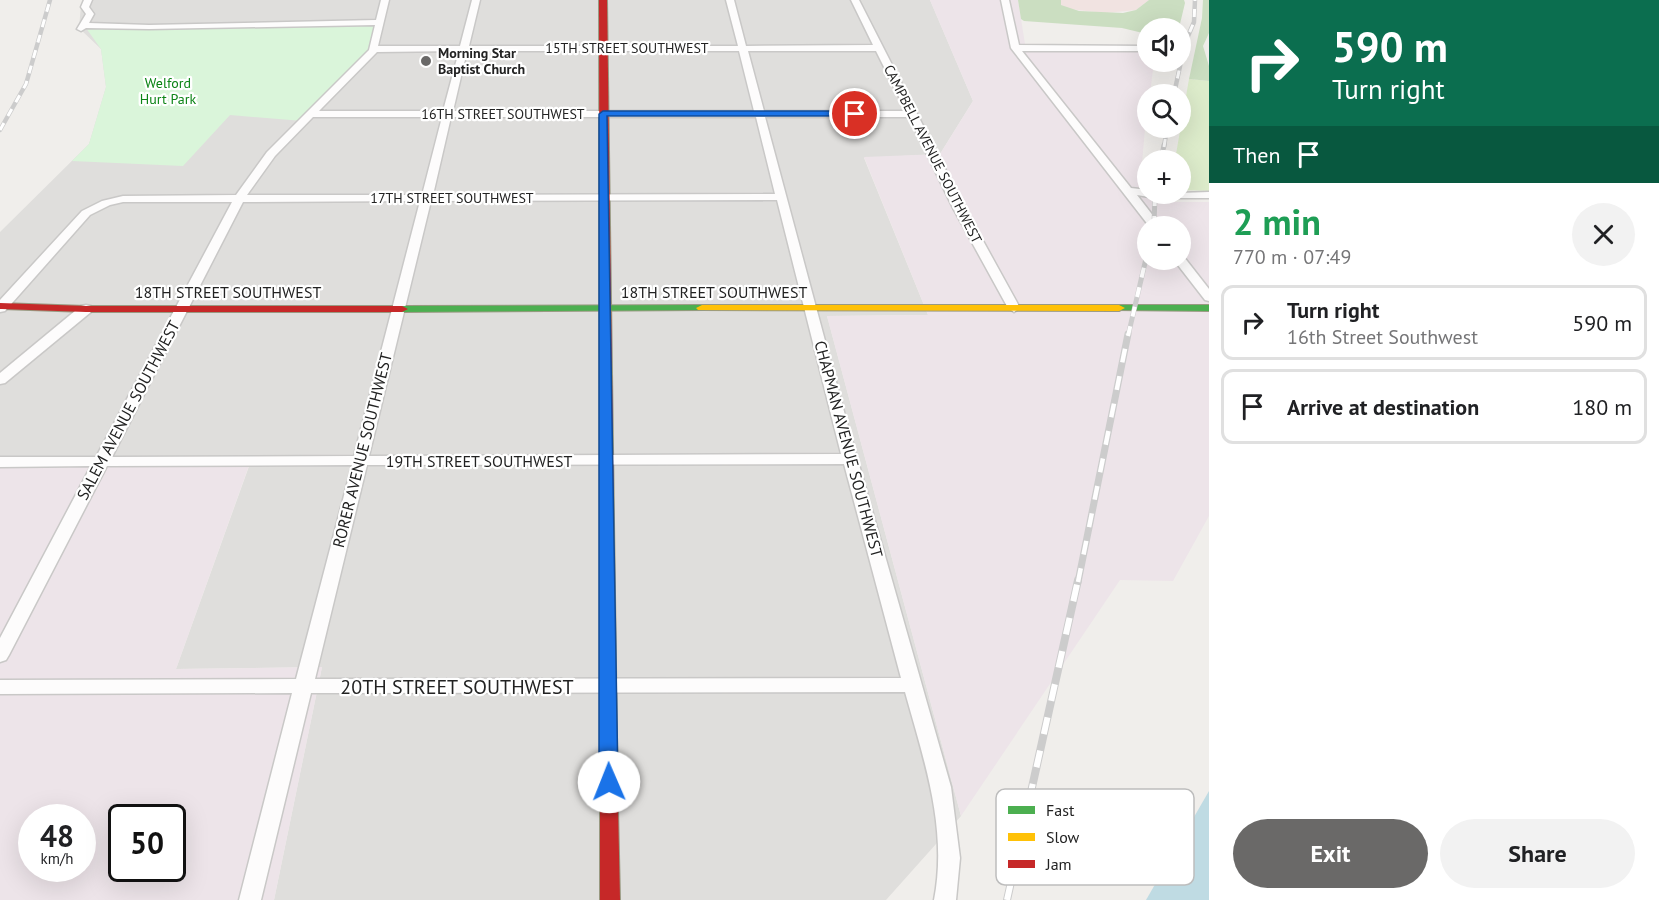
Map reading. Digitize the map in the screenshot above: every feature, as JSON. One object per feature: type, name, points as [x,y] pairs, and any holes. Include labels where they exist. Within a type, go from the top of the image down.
[{"type":"main road","points":[[603,0],[610,900]]},
{"type":"main road","name":"18TH STREET SOUTHWEST","points":[[1,307],[86,309],[1209,308]]},
{"type":"street","points":[[88,0],[85,7],[90,14],[82,27],[380,22]]},
{"type":"street","points":[[374,49],[385,0]]},
{"type":"street","name":"RORER AVENUE SOUTHWEST","points":[[250,900],[476,0]]},
{"type":"street","name":"CHAPMAN AVENUE SOUTHWEST","points":[[730,0],[948,823],[949,860],[945,900]]},
{"type":"street","name":"CAMPBELL AVENUE SOUTHWEST","points":[[855,0],[911,114],[1014,308]]},
{"type":"street","points":[[1005,0],[1015,48],[1147,216]]},
{"type":"street","name":"15TH STREET SOUTHWEST","points":[[374,49],[879,48]]},
{"type":"street","points":[[1015,48],[1137,48]]},
{"type":"street","name":"SALEM AVENUE SOUTHWEST","points":[[0,655],[240,198],[271,154],[374,49]]},
{"type":"street","name":"16TH STREET SOUTHWEST","points":[[311,114],[911,114]]},
{"type":"street","points":[[1125,190],[1155,195],[1209,195]]},
{"type":"street","name":"17TH STREET SOUTHWEST","points":[[1,307],[86,213],[106,202],[240,198],[782,197]]},
{"type":"street","points":[[1188,270],[1209,297]]},
{"type":"street","points":[[0,380],[86,309]]},
{"type":"street","name":"19TH STREET SOUTHWEST","points":[[0,462],[851,459]]},
{"type":"street","name":"20TH STREET SOUTHWEST","points":[[0,687],[913,685]]},
{"type":"shaded area","points":[[88,0],[930,0],[973,101],[940,154],[864,158],[928,315],[827,316],[961,816],[886,900],[274,900],[322,667],[176,669],[252,458],[0,458],[0,232],[89,144],[106,87],[101,49],[79,28],[81,5]]},
{"type":"shaded area","points":[[930,0],[1018,0],[1025,44],[1137,45],[1137,72],[1153,72],[1151,84],[1137,84],[1137,138],[1144,138],[1143,150],[1137,150],[1137,204],[1209,202],[1209,516],[1173,581],[1120,580],[961,816],[827,316],[928,315],[864,157],[940,154],[973,101]]},
{"type":"shaded area","points":[[1061,0],[1149,0],[1136,10],[1105,13],[1069,9],[1061,5]]},
{"type":"shaded area","points":[[252,457],[176,669],[322,667],[274,900],[0,900],[0,458]]},
{"type":"green space","points":[[1018,0],[1061,0],[1061,5],[1079,11],[1123,13],[1136,10],[1149,0],[1184,0],[1185,3],[1181,18],[1137,18],[1137,32],[1122,28],[1021,19]]},
{"type":"green space","points":[[1203,0],[1209,0],[1209,33],[1203,46],[1209,66],[1209,81],[1189,79],[1202,18]]},
{"type":"green space","name":"Welford Hurt Park","points":[[373,24],[374,49],[303,121],[230,115],[183,166],[72,161],[89,144],[106,87],[101,49],[86,28],[208,29]]},
{"type":"green space","points":[[1189,79],[1209,81],[1209,191],[1191,190],[1191,150],[1177,150],[1179,138],[1191,138],[1191,84],[1188,84]]},
{"type":"water","points":[[1209,791],[1209,900],[1146,900],[1155,885],[1194,885],[1194,817]]},
{"type":"railway","points":[[0,130],[26,84],[50,0]]},
{"type":"railway","points":[[1176,84],[1185,43],[1194,22],[1195,0]]},
{"type":"railway","points":[[1164,147],[1165,138]]},
{"type":"railway","points":[[1163,150],[1164,145]]},
{"type":"railway","points":[[1154,216],[1155,204]]},
{"type":"railway","points":[[1128,336],[1143,270]]},
{"type":"railway","points":[[1078,582],[1128,334]]},
{"type":"railway","points":[[1032,789],[1078,580]]},
{"type":"railway","points":[[1007,900],[1010,885]]},
{"type":"traffic: fast","points":[[402,309],[702,308]]},
{"type":"traffic: fast","points":[[1119,308],[1209,308]]},
{"type":"traffic: slow","points":[[702,308],[1119,308]]},
{"type":"traffic: slow","points":[[607,522],[609,808]]},
{"type":"traffic: jam","points":[[603,0],[607,522]]},
{"type":"traffic: jam","points":[[2,306],[86,309],[402,309]]},
{"type":"traffic: jam","points":[[609,808],[610,900]]},
{"type":"place","name":"Morning Star Baptist Church","points":[[426,61]]},
{"type":"route","points":[[609,782],[603,114],[855,114]]}]
